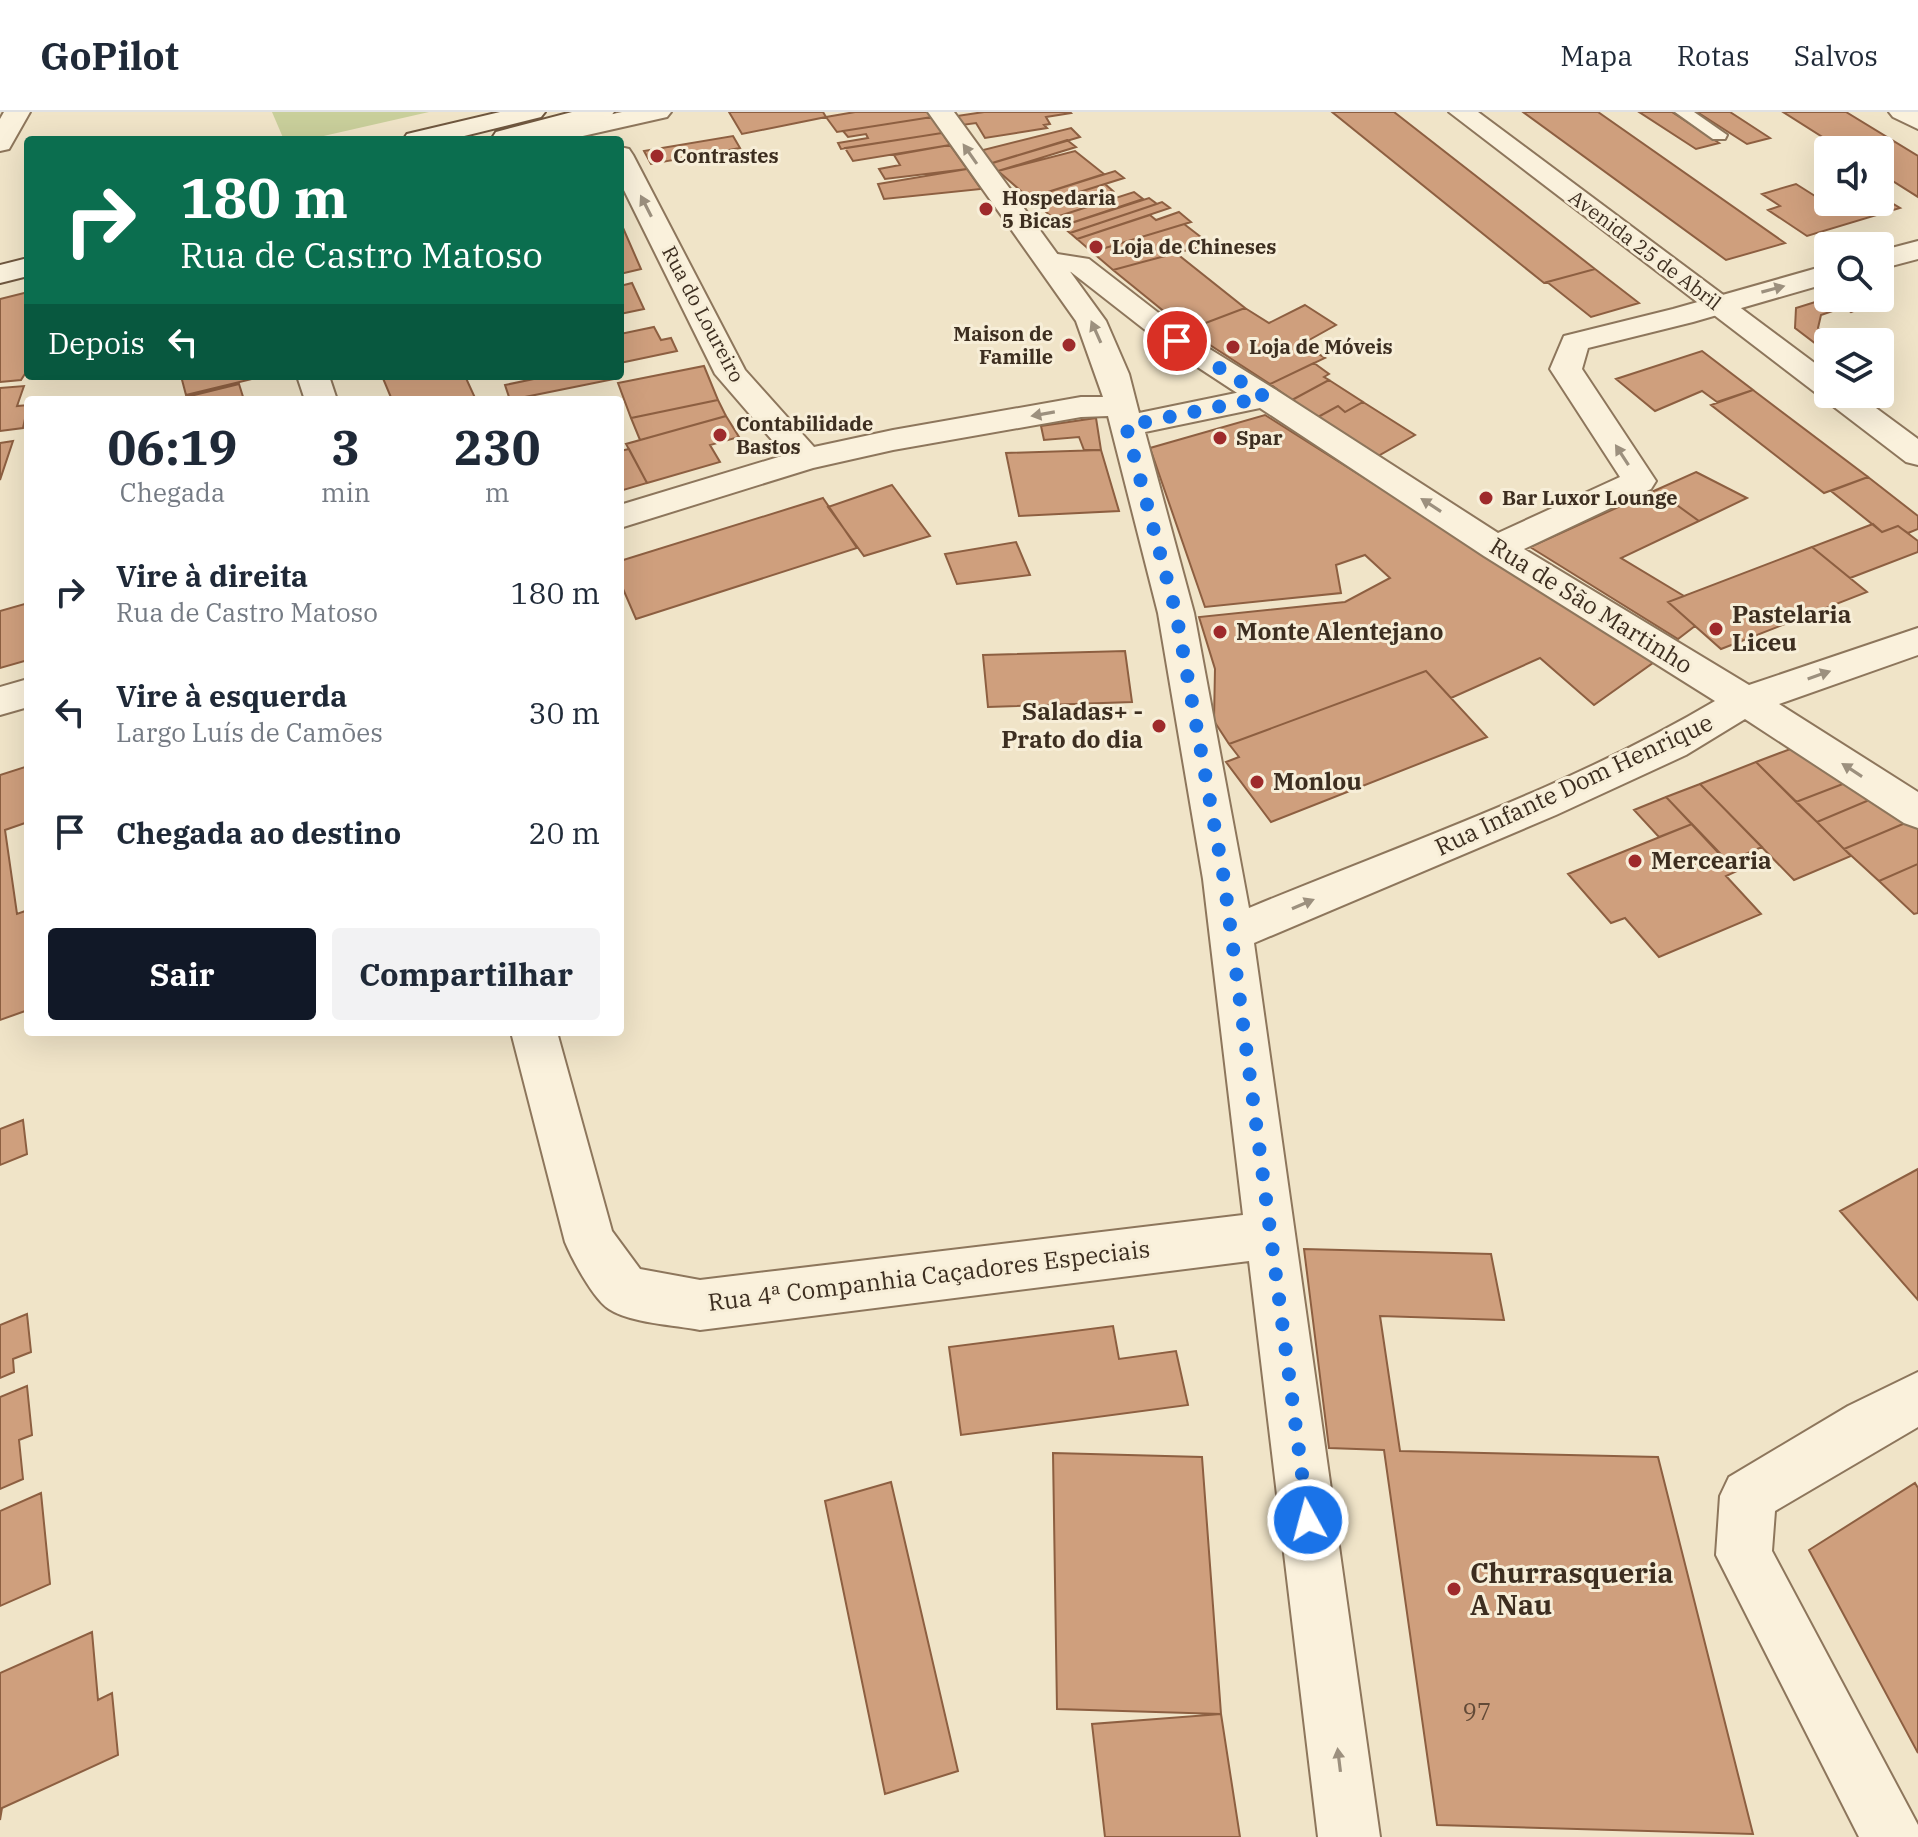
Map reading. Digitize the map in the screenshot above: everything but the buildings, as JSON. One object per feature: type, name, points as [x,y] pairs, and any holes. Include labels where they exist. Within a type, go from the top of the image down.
[{"type":"street","points":[[0,143],[17,112]]},
{"type":"street","points":[[433,136],[532,112]]},
{"type":"street","points":[[550,136],[658,112]]},
{"type":"street","points":[[941,112],[1051,261],[1091,321],[1113,374],[1176,613],[1231,934],[1349,1837]]},
{"type":"street","name":"Avenida 25 de Abril","points":[[1462,112],[1814,378]]},
{"type":"street","points":[[1902,112],[1918,121]]},
{"type":"street","points":[[528,136],[606,125]]},
{"type":"street","name":"Rua do Loureiro","points":[[624,163],[731,374],[807,459]]},
{"type":"street","points":[[0,249],[24,242]]},
{"type":"street","points":[[1894,256],[1918,250]]},
{"type":"street","points":[[1051,261],[1079,265],[1177,341],[1265,397]]},
{"type":"street","points":[[0,274],[24,268]]},
{"type":"street","points":[[1496,548],[1639,481],[1566,369],[1575,342],[1814,278]]},
{"type":"street","points":[[624,516],[807,459],[893,440],[1081,407],[1123,416],[1265,397]]},
{"type":"street","name":"Rua de São Martinho","points":[[1265,397],[1496,548],[1918,812]]},
{"type":"street","points":[[1855,408],[1918,455]]},
{"type":"street","name":"Rua Infante Dom Henrique","points":[[1231,934],[1556,798],[1672,745],[1745,701],[1918,641]]},
{"type":"street","points":[[0,701],[24,694]]},
{"type":"street","name":"Rua 4ª Companhia Caçadores Especiais","points":[[535,1036],[590,1242],[625,1291],[700,1305],[1271,1235]]},
{"type":"street","points":[[1892,1837],[1744,1555],[1748,1496],[1867,1425],[1918,1399]]},
{"type":"lane","points":[[1683,112],[1719,135]]},
{"type":"green space","points":[[272,112],[429,112],[324,136],[282,136]]},
{"type":"place","name":"Contrastes","points":[[657,156]]},
{"type":"place","name":"Hospedaria 5 Bicas","points":[[986,209]]},
{"type":"place","name":"Loja de Chineses","points":[[1096,247]]},
{"type":"place","name":"Maison de Famille","points":[[1069,345]]},
{"type":"place","name":"Loja de Móveis","points":[[1233,347]]},
{"type":"place","name":"Contabilidade Bastos","points":[[720,435]]},
{"type":"place","name":"Spar","points":[[1220,438]]},
{"type":"place","name":"Bar Luxor Lounge","points":[[1486,498]]},
{"type":"place","name":"Pastelaria Liceu","points":[[1716,629]]},
{"type":"place","name":"Monte Alentejano","points":[[1220,632]]},
{"type":"place","name":"Saladas+ - Prato do dia","points":[[1159,726]]},
{"type":"place","name":"Monlou","points":[[1257,782]]},
{"type":"place","name":"Mercearia","points":[[1635,861]]},
{"type":"place","name":"Churrasqueria A Nau","points":[[1454,1589]]},
{"type":"route","points":[[1177,341],[1265,397],[1126,426],[1176,613],[1224,879],[1308,1520]]}]
